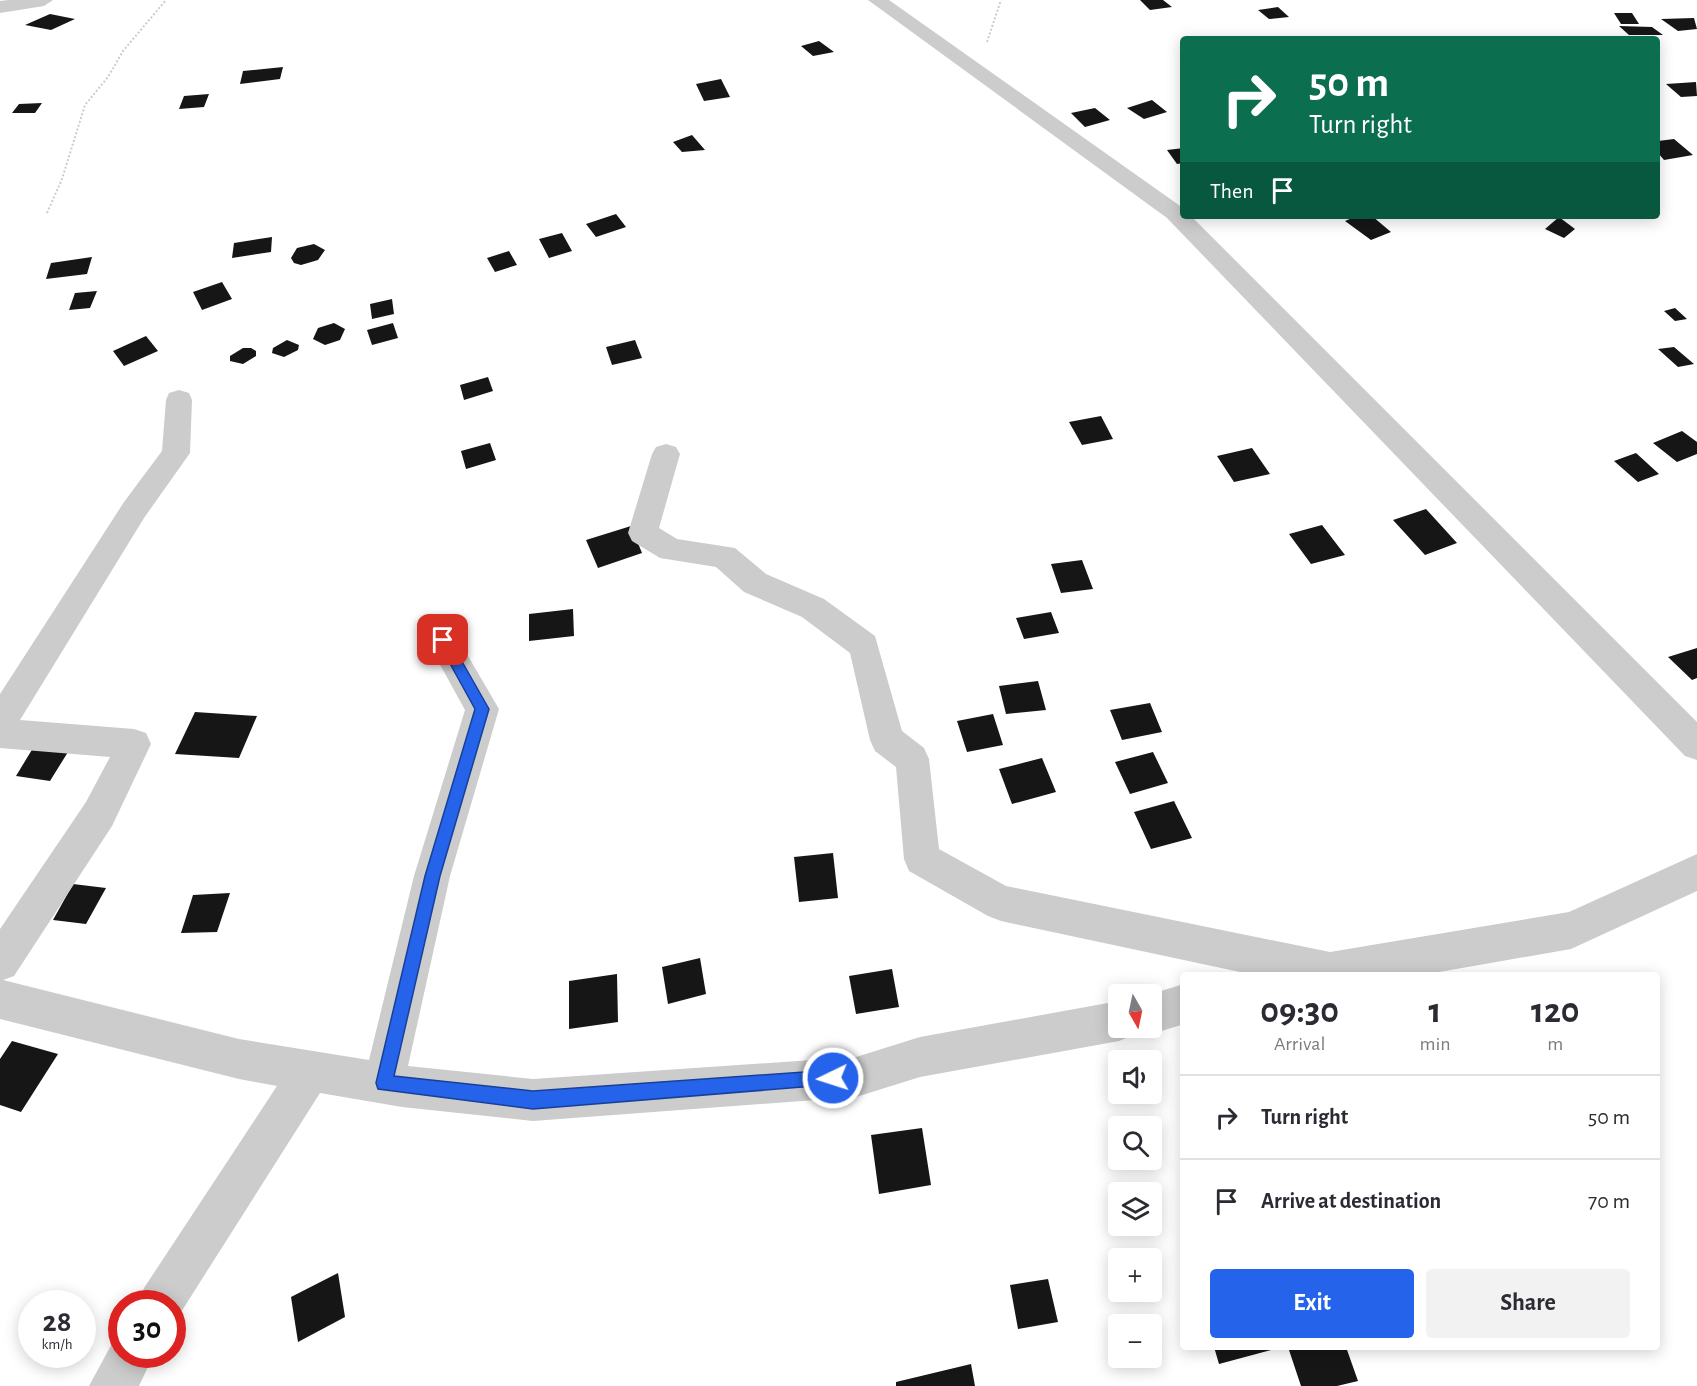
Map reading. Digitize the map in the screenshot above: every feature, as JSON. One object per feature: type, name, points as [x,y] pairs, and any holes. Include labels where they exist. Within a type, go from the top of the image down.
[{"type":"street","points":[[0,7],[44,0]]},
{"type":"street","points":[[877,0],[1174,213],[1697,745]]},
{"type":"street","points":[[0,723],[134,510],[176,453],[179,399]]},
{"type":"street","points":[[666,454],[643,533],[671,550],[724,556],[755,583],[813,608],[864,646],[888,740],[912,759],[922,860],[1002,903],[1312,972]]},
{"type":"street","points":[[384,1083],[432,876],[482,709],[443,640]]},
{"type":"street","points":[[0,733],[134,744],[99,814],[0,962]]},
{"type":"street","points":[[1332,972],[1570,930],[1697,872]]},
{"type":"street","points":[[0,999],[239,1059],[384,1083],[533,1100],[856,1077],[920,1057],[1108,1023]]},
{"type":"street","points":[[1162,1011],[1180,1005]]},
{"type":"street","points":[[169,1290],[310,1071]]},
{"type":"street","points":[[113,1386],[123,1368]]},
{"type":"path","points":[[47,213],[62,179],[85,105],[108,77],[123,51],[166,0]]},
{"type":"building","points":[[1140,0],[1163,0],[1172,7],[1150,10]]},
{"type":"building","points":[[1278,7],[1289,17],[1269,19],[1258,10]]},
{"type":"building","points":[[1614,13],[1632,13],[1639,24],[1621,24]]},
{"type":"building","points":[[50,14],[75,19],[51,30],[25,25]]},
{"type":"building","points":[[1694,18],[1697,29],[1678,31],[1661,19]]},
{"type":"building","points":[[1619,26],[1652,27],[1663,35],[1629,35]]},
{"type":"building","points":[[819,41],[834,52],[813,56],[801,46]]},
{"type":"building","points":[[283,67],[280,79],[240,84],[243,71]]},
{"type":"building","points":[[721,79],[730,97],[704,101],[696,84]]},
{"type":"building","points":[[1696,82],[1697,96],[1681,97],[1666,84]]},
{"type":"building","points":[[209,94],[204,107],[179,109],[184,96]]},
{"type":"building","points":[[1152,100],[1167,112],[1144,119],[1127,108]]},
{"type":"building","points":[[42,103],[35,113],[12,113],[19,104]]},
{"type":"building","points":[[1095,108],[1110,120],[1085,127],[1071,113]]},
{"type":"building","points":[[692,135],[705,150],[682,152],[673,142]]},
{"type":"building","points":[[1674,139],[1693,155],[1664,160],[1660,155],[1660,141]]},
{"type":"building","points":[[1180,148],[1180,164],[1177,164],[1167,150]]},
{"type":"building","points":[[616,214],[626,227],[596,237],[586,224]]},
{"type":"building","points":[[1376,219],[1391,232],[1371,240],[1345,221]]},
{"type":"building","points":[[1557,219],[1562,219],[1575,229],[1564,238],[1545,229]]},
{"type":"building","points":[[562,233],[572,251],[549,258],[539,239]]},
{"type":"building","points":[[272,237],[271,252],[232,258],[234,243]]},
{"type":"building","points":[[314,244],[325,250],[318,260],[301,265],[294,263],[291,258],[297,248]]},
{"type":"building","points":[[509,251],[517,265],[495,272],[487,258]]},
{"type":"building","points":[[92,257],[87,274],[46,279],[51,263]]},
{"type":"building","points":[[222,282],[232,299],[202,310],[193,292]]},
{"type":"building","points":[[97,291],[90,308],[69,310],[75,293]]},
{"type":"building","points":[[392,299],[394,314],[372,319],[370,304]]},
{"type":"building","points":[[1675,308],[1687,319],[1675,321],[1664,311]]},
{"type":"building","points":[[334,323],[345,329],[340,340],[325,345],[313,339],[318,328]]},
{"type":"building","points":[[393,323],[398,338],[372,345],[367,330]]},
{"type":"building","points":[[146,336],[158,351],[124,366],[113,351]]},
{"type":"building","points":[[287,340],[299,345],[298,350],[284,357],[272,353],[273,348]]},
{"type":"building","points":[[635,340],[642,358],[612,365],[606,347]]},
{"type":"building","points":[[1674,347],[1694,364],[1678,367],[1658,349]]},
{"type":"building","points":[[243,348],[256,351],[256,356],[243,364],[230,361],[230,356]]},
{"type":"building","points":[[488,377],[493,391],[464,400],[460,385]]},
{"type":"building","points":[[1101,416],[1113,439],[1082,445],[1069,422]]},
{"type":"building","points":[[1682,431],[1697,442],[1697,454],[1677,462],[1653,443]]},
{"type":"building","points":[[490,443],[496,460],[466,469],[461,451]]},
{"type":"building","points":[[1252,448],[1270,474],[1234,482],[1217,456]]},
{"type":"building","points":[[1636,453],[1659,474],[1638,482],[1614,461]]},
{"type":"building","points":[[1426,509],[1457,543],[1425,555],[1393,520]]},
{"type":"building","points":[[1322,525],[1345,555],[1311,564],[1289,534]]},
{"type":"building","points":[[631,526],[642,553],[598,568],[586,540]]},
{"type":"building","points":[[1082,560],[1093,589],[1061,593],[1051,564]]},
{"type":"building","points":[[573,609],[574,636],[529,641],[529,614]]},
{"type":"building","points":[[1051,612],[1059,633],[1024,639],[1016,618]]},
{"type":"building","points":[[1697,648],[1697,678],[1692,680],[1668,657]]},
{"type":"building","points":[[1038,681],[1046,710],[1006,714],[999,686]]},
{"type":"building","points":[[1150,703],[1162,732],[1122,740],[1110,710]]},
{"type":"building","points":[[195,712],[257,716],[239,758],[175,754]]},
{"type":"building","points":[[993,714],[1003,745],[967,752],[957,721]]},
{"type":"building","points":[[33,748],[68,752],[50,781],[16,776]]},
{"type":"building","points":[[1153,752],[1168,783],[1130,794],[1115,762]]},
{"type":"building","points":[[1042,758],[1056,792],[1012,804],[999,769]]},
{"type":"building","points":[[1174,801],[1192,838],[1151,849],[1134,812]]},
{"type":"building","points":[[833,853],[838,898],[799,902],[794,857]]},
{"type":"building","points":[[73,884],[106,888],[86,924],[53,920]]},
{"type":"building","points":[[230,893],[217,932],[181,933],[193,895]]},
{"type":"building","points":[[700,958],[706,994],[668,1004],[662,967]]},
{"type":"building","points":[[892,969],[899,1007],[856,1014],[849,976]]},
{"type":"building","points":[[617,974],[618,1022],[569,1029],[569,981]]},
{"type":"building","points":[[12,1041],[58,1054],[21,1112],[0,1105],[0,1059]]},
{"type":"building","points":[[922,1128],[931,1185],[879,1194],[871,1135]]},
{"type":"building","points":[[338,1273],[345,1317],[298,1342],[291,1297]]},
{"type":"building","points":[[1048,1279],[1058,1322],[1018,1329],[1010,1285]]},
{"type":"building","points":[[1215,1350],[1271,1350],[1219,1364]]},
{"type":"building","points":[[1289,1350],[1347,1350],[1358,1381],[1337,1386],[1301,1386]]},
{"type":"building","points":[[971,1364],[975,1386],[896,1386],[896,1382]]},
{"type":"route","points":[[443,640],[482,709],[432,876],[384,1083],[533,1100],[833,1078]]}]
